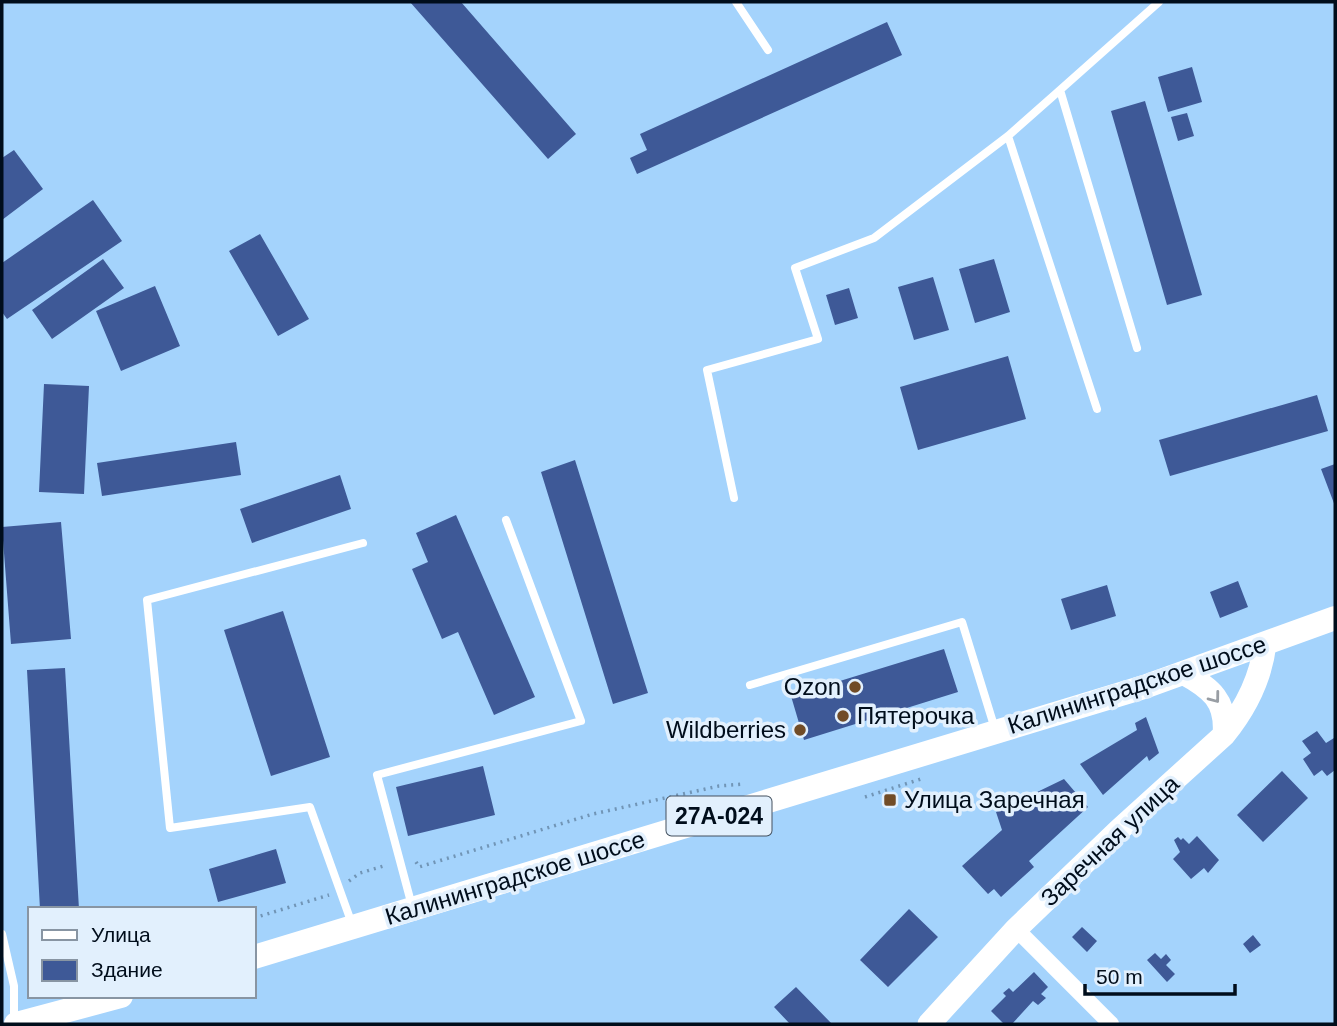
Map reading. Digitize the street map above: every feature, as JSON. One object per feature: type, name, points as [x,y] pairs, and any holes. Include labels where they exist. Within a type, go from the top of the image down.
[{"type":"main road","name":"Калининградское шоссе","points":[[256,956],[995,732],[1183,673],[1335,618]]},
{"type":"main road","name":"Заречная улица","points":[[929,1024],[1016,929],[1119,830],[1224,735],[1251,695],[1263,663],[1265,644]]},
{"type":"main road","points":[[1183,673],[1204,684],[1222,707],[1226,719],[1224,735]]},
{"type":"main road","points":[[15,1024],[113,998]]},
{"type":"street","points":[[1016,929],[1111,1024]]},
{"type":"lane","points":[[736,2],[768,50]]},
{"type":"lane","points":[[734,498],[707,370],[818,339],[795,268],[874,238],[1008,136],[1159,2]]},
{"type":"lane","points":[[1060,90],[1137,348]]},
{"type":"lane","points":[[1008,136],[1097,409]]},
{"type":"lane","points":[[412,909],[377,775],[581,721],[506,520]]},
{"type":"lane","points":[[353,927],[310,807],[170,828],[147,600],[363,543]]},
{"type":"lane","points":[[750,685],[962,622],[995,732]]},
{"type":"lane","points":[[2,934],[13,986],[15,1024]]},
{"type":"building","points":[[410,2],[461,2],[576,134],[548,159]]},
{"type":"building","points":[[887,22],[902,55],[637,174],[630,158],[647,150],[640,134]]},
{"type":"building","points":[[1192,67],[1202,102],[1168,112],[1158,77]]},
{"type":"building","points":[[1145,101],[1202,295],[1167,305],[1111,111]]},
{"type":"building","points":[[1187,113],[1194,136],[1178,141],[1171,117]]},
{"type":"building","points":[[14,150],[43,189],[2,220],[2,158]]},
{"type":"building","points":[[93,200],[122,241],[7,319],[2,312],[2,263]]},
{"type":"building","points":[[260,234],[309,319],[278,336],[229,251]]},
{"type":"building","points":[[103,259],[124,288],[52,339],[32,310]]},
{"type":"building","points":[[994,259],[1010,312],[975,323],[959,269]]},
{"type":"building","points":[[933,277],[949,330],[914,340],[898,287]]},
{"type":"building","points":[[155,286],[180,346],[121,371],[96,311]]},
{"type":"building","points":[[849,288],[858,318],[835,325],[826,295]]},
{"type":"building","points":[[1008,356],[1026,419],[918,450],[900,387]]},
{"type":"building","points":[[44,384],[89,386],[84,494],[39,492]]},
{"type":"building","points":[[1317,395],[1328,431],[1170,476],[1159,440]]},
{"type":"building","points":[[236,442],[241,475],[102,496],[97,463]]},
{"type":"building","points":[[575,460],[648,693],[613,704],[541,472]]},
{"type":"building","points":[[1335,464],[1335,506],[1321,469]]},
{"type":"building","points":[[340,475],[351,509],[252,543],[240,509]]},
{"type":"building","points":[[456,515],[535,697],[494,715],[458,632],[442,639],[412,569],[428,562],[416,533]]},
{"type":"building","points":[[61,522],[71,639],[11,644],[2,527]]},
{"type":"building","points":[[1238,581],[1248,607],[1220,618],[1210,592]]},
{"type":"building","points":[[1107,585],[1116,616],[1071,630],[1061,599]]},
{"type":"building","points":[[283,611],[330,757],[271,776],[224,630]]},
{"type":"building","points":[[944,649],[958,692],[804,740],[791,696]]},
{"type":"building","points":[[65,668],[79,907],[40,907],[27,670]]},
{"type":"building","points":[[1146,717],[1159,753],[1149,761],[1147,756],[1103,795],[1080,764],[1137,730],[1135,723]]},
{"type":"building","points":[[1317,731],[1326,743],[1334,738],[1335,740],[1335,770],[1327,776],[1322,770],[1314,776],[1303,759],[1311,753],[1302,741]]},
{"type":"building","points":[[483,766],[495,815],[408,836],[396,787]]},
{"type":"building","points":[[1282,771],[1308,798],[1263,842],[1237,815]]},
{"type":"building","points":[[1064,779],[1088,807],[1029,861],[1034,867],[1001,897],[994,889],[988,894],[962,866],[1002,830],[996,812]]},
{"type":"building","points":[[1197,836],[1219,860],[1208,873],[1204,868],[1191,879],[1173,859],[1180,852],[1174,840],[1183,838],[1189,844]]},
{"type":"building","points":[[276,849],[286,883],[218,902],[209,869]]},
{"type":"building","points":[[909,909],[938,937],[888,987],[860,960]]},
{"type":"building","points":[[1082,927],[1097,941],[1087,952],[1072,937]]},
{"type":"building","points":[[1253,935],[1261,945],[1250,953],[1243,944]]},
{"type":"building","points":[[1155,953],[1161,959],[1166,954],[1171,960],[1166,965],[1175,974],[1167,982],[1147,960]]},
{"type":"building","points":[[1034,972],[1048,987],[1041,994],[1046,998],[1038,1005],[1033,1001],[1012,1024],[1004,1024],[991,1011],[1006,996],[1003,993],[1009,988],[1013,992]]},
{"type":"building","points":[[796,987],[832,1024],[790,1024],[774,1007]]},
{"type":"place","name":"Ozon","points":[[855,687]]},
{"type":"place","name":"Пятерочка","points":[[843,716]]},
{"type":"place","name":"Wildberries","points":[[800,730]]},
{"type":"place","name":"Улица Заречная","points":[[890,800]]}]
